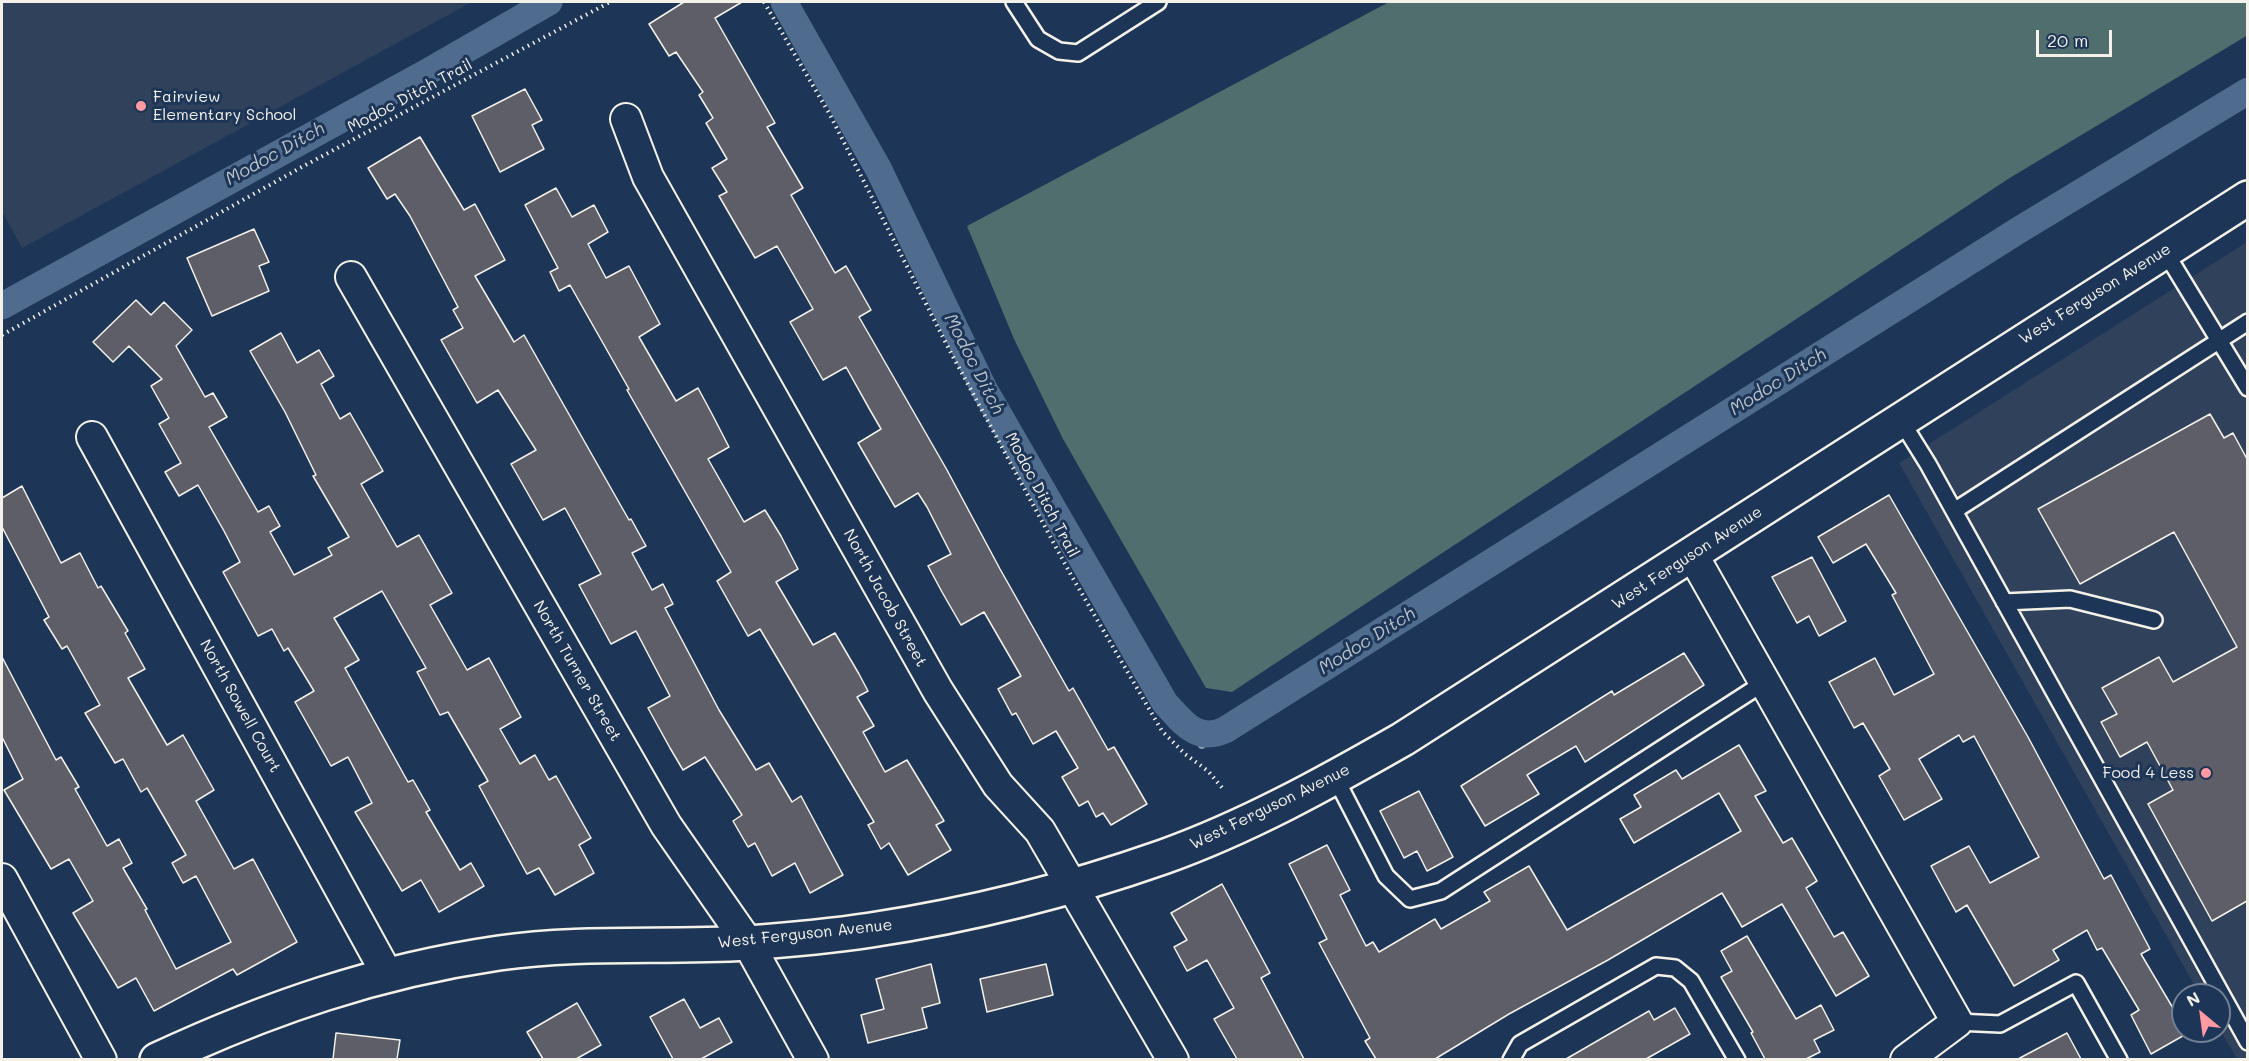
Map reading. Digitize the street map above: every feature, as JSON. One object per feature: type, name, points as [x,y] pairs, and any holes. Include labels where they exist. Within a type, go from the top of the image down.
[{"type":"street","name":"North Jacob Street","points":[[626,119],[648,177],[938,691],[998,785],[1040,831],[1173,1059]]},
{"type":"street","name":"West Ferguson Avenue","points":[[157,1059],[288,1003],[387,974],[501,952],[611,945],[747,943],[871,930],[974,911],[1073,885],[1165,856],[1230,829],[1335,777],[1403,739],[2247,198]]},
{"type":"street","name":"North Turner Street","points":[[351,277],[666,825],[747,943],[813,1059]]},
{"type":"street","name":"North Sowell Court","points":[[92,437],[387,974]]},
{"type":"street","points":[[1692,554],[1957,1022],[1906,1059]]},
{"type":"street","points":[[4,887],[101,1059]]},
{"type":"lane","points":[[1014,2],[1038,39],[1059,51],[1078,53],[1158,2]]},
{"type":"lane","points":[[2164,250],[2221,341],[2247,388]]},
{"type":"lane","points":[[1954,511],[2221,341],[2247,322]]},
{"type":"lane","points":[[1900,419],[1954,511],[2247,1042]]},
{"type":"lane","points":[[2004,602],[2070,599],[2154,620]]},
{"type":"lane","points":[[1335,777],[1386,876],[1410,899],[1441,891],[1765,682]]},
{"type":"lane","points":[[1511,1059],[1520,1044],[1656,966],[1675,968],[1691,981],[1737,1059]]},
{"type":"lane","points":[[1957,1022],[2000,1024],[2076,983],[2119,1059]]},
{"type":"path","name":"Modoc Ditch Trail","points":[[2,335],[300,168],[610,2]]},
{"type":"path","name":"Modoc Ditch Trail","points":[[764,2],[829,113],[950,351],[1071,575],[1162,731],[1185,754],[1208,771],[1224,790]]},
{"type":"shaded area","name":"Fairview Elementary School","points":[[2,2],[472,2],[22,248],[2,211]]},
{"type":"shaded area","points":[[2247,242],[2247,1059],[2237,1059],[2228,1043],[2231,1043],[2231,983],[2193,983],[1899,463]]},
{"type":"green space","points":[[1389,2],[2247,2],[2248,35],[2008,179],[1232,692],[1206,688],[1063,439],[1014,339],[967,226]]},
{"type":"building","points":[[684,2],[742,2],[715,18],[775,123],[767,127],[803,188],[791,195],[835,273],[846,266],[871,310],[859,317],[947,470],[1069,691],[1073,688],[1108,750],[1114,747],[1147,804],[1111,825],[1103,813],[1096,817],[1088,801],[1079,806],[1062,777],[1078,768],[1056,731],[1033,744],[1016,713],[1012,715],[998,689],[1021,676],[984,612],[961,625],[942,592],[928,566],[951,554],[927,507],[918,493],[895,507],[858,443],[881,429],[846,367],[823,380],[790,322],[813,309],[777,246],[755,258],[719,196],[727,192],[712,168],[727,159],[706,123],[713,118],[699,95],[703,92],[676,52],[669,56],[649,24]]},
{"type":"building","points":[[525,89],[542,120],[532,125],[544,149],[500,172],[472,116]]},
{"type":"building","points":[[420,137],[464,210],[475,204],[505,260],[475,276],[514,342],[524,335],[629,520],[631,519],[646,546],[632,553],[652,590],[663,584],[673,604],[665,608],[719,710],[756,770],[769,763],[792,802],[801,796],[843,875],[810,893],[795,863],[772,876],[755,843],[748,847],[733,821],[742,815],[705,757],[683,770],[648,708],[670,696],[636,631],[611,644],[579,585],[601,574],[565,508],[543,520],[511,464],[536,450],[498,390],[477,403],[441,340],[463,328],[453,310],[458,307],[410,216],[395,194],[387,199],[368,168]]},
{"type":"building","points":[[556,188],[572,217],[594,205],[608,232],[588,244],[606,278],[629,266],[660,324],[639,337],[676,401],[698,388],[729,447],[708,459],[744,522],[765,510],[781,536],[798,569],[776,582],[813,645],[835,633],[859,674],[868,691],[857,697],[874,726],[863,732],[885,772],[907,760],[944,821],[936,825],[951,850],[908,875],[889,843],[881,849],[868,825],[874,822],[760,629],[748,636],[717,581],[731,572],[570,285],[559,291],[550,272],[558,268],[525,205]]},
{"type":"building","points":[[254,229],[269,262],[259,266],[269,291],[212,316],[187,258]]},
{"type":"building","points":[[136,300],[151,315],[164,302],[192,330],[176,346],[205,397],[213,393],[227,417],[209,427],[258,512],[269,506],[280,526],[270,532],[294,575],[332,555],[328,548],[349,537],[313,476],[316,475],[285,412],[250,351],[281,333],[297,363],[319,350],[334,376],[321,384],[340,419],[350,413],[383,471],[361,484],[397,547],[419,535],[452,593],[430,605],[467,670],[489,658],[521,717],[500,729],[520,764],[535,755],[549,780],[556,776],[591,838],[579,845],[594,873],[555,895],[539,868],[527,874],[479,786],[488,781],[448,712],[440,715],[417,672],[426,668],[382,591],[334,618],[359,660],[345,668],[408,782],[413,780],[430,810],[426,812],[460,870],[471,863],[484,886],[439,912],[421,880],[402,891],[355,812],[372,803],[348,757],[331,766],[295,702],[314,691],[288,648],[284,651],[272,629],[258,636],[223,572],[240,562],[198,485],[179,496],[165,472],[181,463],[159,424],[169,418],[151,386],[162,379],[129,346],[113,362],[93,342]]},
{"type":"building","points":[[2210,414],[2224,438],[2233,433],[2247,459],[2247,901],[2212,921],[2148,804],[2173,790],[2147,742],[2120,757],[2101,722],[2117,714],[2102,688],[2159,657],[2173,682],[2237,647],[2174,532],[2080,584],[2038,509]]},
{"type":"building","points":[[22,486],[61,563],[80,553],[98,588],[101,586],[128,631],[125,633],[145,669],[128,678],[167,745],[183,735],[214,790],[196,801],[234,869],[253,859],[297,942],[237,975],[233,969],[154,1011],[136,978],[118,988],[73,913],[93,901],[69,859],[51,869],[4,790],[23,779],[2,737],[2,657],[56,760],[61,757],[79,787],[75,789],[107,846],[119,839],[132,863],[123,868],[147,909],[145,910],[176,969],[231,942],[196,876],[183,883],[172,863],[186,855],[147,788],[141,792],[123,759],[115,763],[85,713],[100,705],[67,646],[62,649],[44,620],[49,617],[2,527],[2,498]]},
{"type":"building","points":[[1889,495],[2028,737],[2104,879],[2111,875],[2150,949],[2141,954],[2171,1005],[2171,1043],[2151,1054],[2131,1015],[2139,1010],[2102,948],[2097,950],[2087,930],[2053,950],[2059,960],[2014,986],[1967,905],[1956,912],[1931,866],[1969,846],[1990,883],[2039,857],[1974,736],[1963,742],[1959,735],[1919,759],[1942,799],[1904,820],[1879,776],[1890,769],[1863,723],[1854,728],[1829,682],[1875,658],[1894,695],[1934,674],[1892,595],[1896,593],[1866,544],[1833,563],[1818,537]]},
{"type":"building","points":[[1812,557],[1846,621],[1819,636],[1809,616],[1797,623],[1772,577]]},
{"type":"building","points":[[1684,653],[1704,685],[1585,762],[1576,746],[1527,775],[1539,794],[1485,826],[1461,786],[1612,691],[1614,695]]},
{"type":"building","points":[[1739,745],[1766,791],[1755,796],[1783,843],[1792,838],[1817,881],[1806,888],[1834,937],[1843,932],[1869,976],[1836,996],[1782,904],[1742,927],[1722,893],[1608,960],[1509,1014],[1435,1059],[1376,1059],[1365,1041],[1370,1038],[1319,943],[1327,939],[1289,864],[1327,845],[1350,890],[1340,895],[1366,946],[1373,942],[1379,952],[1435,919],[1441,929],[1490,901],[1484,892],[1529,866],[1567,930],[1741,831],[1719,793],[1634,843],[1620,819],[1641,807],[1634,795],[1676,770],[1682,779]]},
{"type":"building","points":[[1419,791],[1453,857],[1427,871],[1417,851],[1404,858],[1380,811]]},
{"type":"building","points":[[1222,884],[1270,973],[1261,978],[1304,1059],[1237,1059],[1214,1019],[1234,1008],[1207,960],[1187,971],[1174,947],[1187,940],[1171,913]]},
{"type":"building","points":[[1747,936],[1796,1019],[1821,1005],[1834,1030],[1814,1040],[1820,1052],[1806,1059],[1765,1059],[1751,1033],[1753,1032],[1721,977],[1732,971],[1721,951]]},
{"type":"building","points":[[931,964],[940,1003],[922,1008],[927,1028],[868,1043],[861,1015],[884,1009],[876,979]]},
{"type":"building","points":[[1046,964],[1053,995],[987,1012],[980,979]]},
{"type":"building","points":[[684,999],[700,1028],[719,1018],[732,1042],[701,1059],[673,1059],[650,1017]]},
{"type":"building","points":[[577,1003],[601,1045],[576,1059],[543,1059],[527,1032]]},
{"type":"building","points":[[1675,1008],[1690,1034],[1646,1059],[1566,1059],[1649,1011],[1654,1020]]},
{"type":"building","points":[[336,1033],[400,1040],[397,1059],[333,1059]]},
{"type":"building","points":[[2067,1033],[2081,1059],[2018,1059]]},
{"type":"waterway","name":"Modoc Ditch","points":[[2,306],[429,71],[549,2]]},
{"type":"waterway","name":"Modoc Ditch","points":[[784,2],[879,170],[984,389],[1165,703],[1184,723],[1206,734],[1225,730],[2019,230],[2248,91]]},
{"type":"waterway","points":[[1202,745],[1205,735]]},
{"type":"place","name":"Fairview Elementary School","points":[[141,106]]},
{"type":"place","name":"Food 4 Less","points":[[2206,773]]}]
